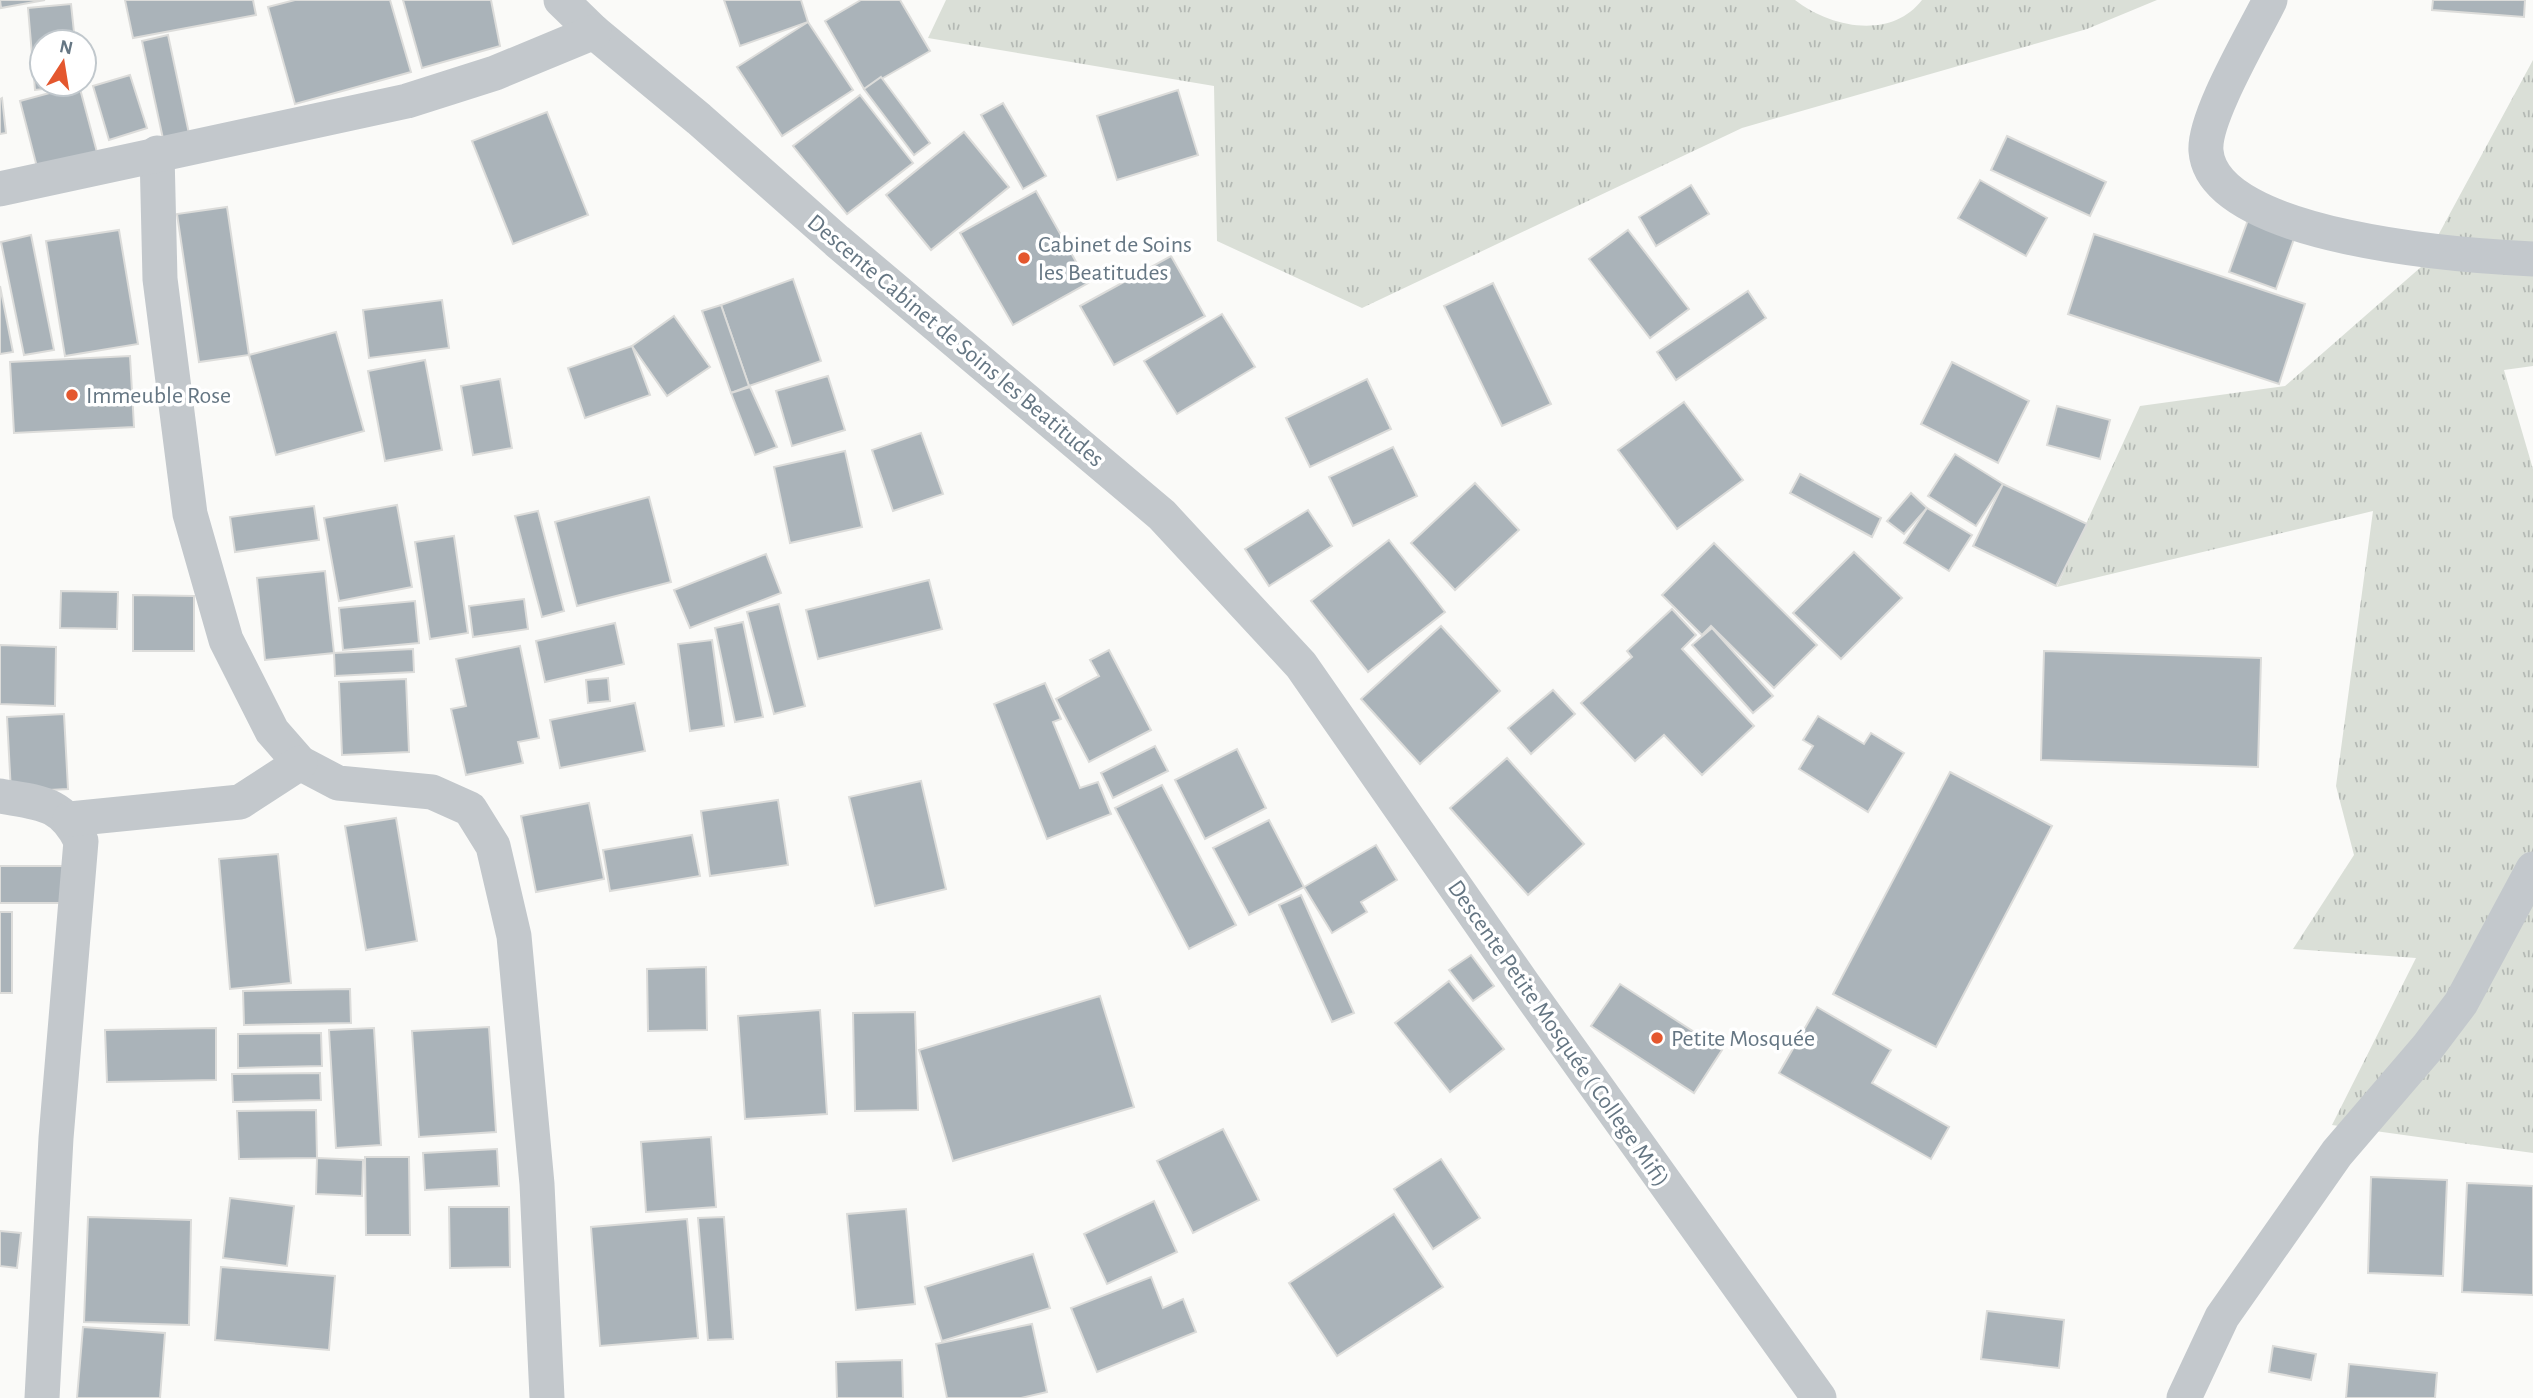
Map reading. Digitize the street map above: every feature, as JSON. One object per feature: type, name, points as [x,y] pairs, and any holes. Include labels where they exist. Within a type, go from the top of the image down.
[{"type":"street","name":"Descente Cabinet de Soins les Beatitudes","points":[[561,0],[594,32],[1162,515],[1301,665]]},
{"type":"street","points":[[2270,0],[2210,124],[2206,151],[2213,176],[2244,202],[2314,230],[2444,254],[2533,259]]},
{"type":"street","points":[[0,189],[407,101],[495,73],[594,32]]},
{"type":"street","points":[[157,153],[160,279],[190,514],[226,640],[272,731],[300,763],[338,783],[432,792],[470,809],[493,846],[515,950],[537,1184],[547,1398]]},
{"type":"street","name":"Descente Petite Mosquée ( College Mifi)","points":[[1301,665],[1515,973],[1819,1398]]},
{"type":"street","points":[[70,819],[240,802],[300,763]]},
{"type":"street","points":[[0,796],[45,803],[70,819],[81,841],[56,1138],[42,1398]]},
{"type":"street","points":[[2184,1398],[2222,1317],[2337,1153],[2461,1003],[2533,869]]},
{"type":"green space","points":[[946,0],[1795,0],[1826,17],[1860,26],[1894,21],[1909,13],[1922,0],[2157,0],[2087,29],[1742,128],[1362,308],[1217,241],[1214,86],[928,38]]},
{"type":"green space","points":[[2533,60],[2533,366],[2504,370],[2533,469],[2533,1153],[2332,1125],[2416,958],[2293,949],[2354,855],[2336,786],[2373,511],[2057,587],[2140,406],[2285,386],[2421,267]]},
{"type":"building","points":[[0,0],[45,0],[1,8]]},
{"type":"building","points":[[125,0],[253,0],[256,15],[133,38]]},
{"type":"building","points":[[295,0],[390,0],[411,72],[295,104],[268,7]]},
{"type":"building","points":[[403,0],[491,0],[500,46],[422,68]]},
{"type":"building","points":[[724,0],[801,0],[808,22],[740,46]]},
{"type":"building","points":[[861,0],[900,0],[930,51],[864,89],[825,21]]},
{"type":"building","points":[[2433,0],[2525,0],[2524,17],[2432,10]]},
{"type":"building","points":[[71,4],[74,28],[30,28],[28,8]]},
{"type":"building","points":[[808,22],[853,90],[782,136],[737,67]]},
{"type":"building","points":[[168,35],[191,143],[165,148],[142,41]]},
{"type":"building","points":[[130,75],[147,128],[109,140],[97,98],[98,85]]},
{"type":"building","points":[[881,77],[930,143],[914,155],[864,89]]},
{"type":"building","points":[[1178,90],[1198,155],[1117,180],[1097,116]]},
{"type":"building","points":[[860,95],[913,163],[847,214],[793,146]]},
{"type":"building","points":[[2,98],[6,133],[0,134],[0,99]]},
{"type":"building","points":[[31,98],[82,98],[98,156],[38,171],[20,101]]},
{"type":"building","points":[[1003,103],[1046,176],[1023,189],[981,115]]},
{"type":"building","points":[[547,112],[588,215],[513,244],[472,141]]},
{"type":"building","points":[[964,132],[1009,187],[931,250],[886,195]]},
{"type":"building","points":[[2007,136],[2106,182],[2090,216],[1991,170]]},
{"type":"building","points":[[1980,180],[2047,218],[2026,256],[1958,218]]},
{"type":"building","points":[[1691,185],[1709,214],[1656,246],[1639,217]]},
{"type":"building","name":"Cabinet de Soins les Beatitudes","points":[[1036,191],[1088,283],[1013,325],[960,233]]},
{"type":"building","points":[[227,207],[249,355],[199,362],[177,214]]},
{"type":"building","points":[[2248,220],[2295,236],[2276,289],[2229,272]]},
{"type":"building","points":[[119,230],[138,344],[65,356],[46,241]]},
{"type":"building","points":[[1628,230],[1689,309],[1650,338],[1589,259]]},
{"type":"building","points":[[2094,234],[2305,304],[2279,384],[2068,314]]},
{"type":"building","points":[[31,235],[54,350],[24,355],[1,242]]},
{"type":"building","points":[[1171,256],[1205,316],[1114,365],[1080,306]]},
{"type":"building","points":[[793,279],[821,361],[749,386],[721,305]]},
{"type":"building","points":[[1493,283],[1551,404],[1502,426],[1444,306]]},
{"type":"building","points":[[0,286],[13,352],[0,354]]},
{"type":"building","points":[[1748,291],[1766,318],[1676,380],[1657,352]]},
{"type":"building","points":[[442,300],[449,348],[369,358],[363,310]]},
{"type":"building","points":[[721,305],[749,386],[731,393],[702,311]]},
{"type":"building","points":[[1222,314],[1255,367],[1177,414],[1144,361]]},
{"type":"building","points":[[674,316],[710,367],[667,396],[632,346]]},
{"type":"building","points":[[336,332],[364,431],[276,455],[249,355]]},
{"type":"building","points":[[632,346],[650,395],[585,418],[568,368]]},
{"type":"building","name":"Immeuble Rose","points":[[130,356],[134,427],[14,433],[10,362]]},
{"type":"building","points":[[425,360],[442,450],[385,461],[368,371]]},
{"type":"building","points":[[1952,362],[2029,401],[1998,463],[1921,424]]},
{"type":"building","points":[[828,376],[845,430],[792,446],[776,391]]},
{"type":"building","points":[[500,379],[512,448],[473,455],[461,386]]},
{"type":"building","points":[[1367,379],[1391,429],[1310,467],[1286,418]]},
{"type":"building","points":[[750,387],[777,447],[755,455],[731,393]]},
{"type":"building","points":[[1684,402],[1743,480],[1677,529],[1618,450]]},
{"type":"building","points":[[2057,406],[2110,420],[2100,459],[2047,445]]},
{"type":"building","points":[[921,433],[943,494],[893,511],[872,450]]},
{"type":"building","points":[[1393,447],[1417,496],[1353,526],[1329,477]]},
{"type":"building","points":[[845,451],[862,527],[790,543],[774,467]]},
{"type":"building","points":[[1955,454],[2003,484],[1976,526],[1928,496]]},
{"type":"building","points":[[1800,474],[1881,518],[1872,537],[1790,493]]},
{"type":"building","points":[[1475,483],[1519,530],[1455,590],[1411,543]]},
{"type":"building","points":[[2003,484],[2087,524],[2056,586],[1973,546]]},
{"type":"building","points":[[1911,493],[1927,508],[1904,534],[1887,521]]},
{"type":"building","points":[[649,497],[671,582],[577,606],[555,522]]},
{"type":"building","points":[[397,505],[412,587],[339,601],[324,518]]},
{"type":"building","points":[[314,506],[319,540],[235,552],[230,517]]},
{"type":"building","points":[[1927,508],[1972,535],[1949,571],[1904,543]]},
{"type":"building","points":[[1308,510],[1332,546],[1269,586],[1245,549]]},
{"type":"building","points":[[538,511],[564,611],[542,617],[515,516]]},
{"type":"building","points":[[454,536],[468,633],[430,639],[415,542]]},
{"type":"building","points":[[1389,540],[1445,612],[1368,672],[1311,601]]},
{"type":"building","points":[[1714,543],[1817,645],[1774,688],[1711,626],[1702,635],[1662,595]]},
{"type":"building","points":[[1854,552],[1902,598],[1841,659],[1793,613]]},
{"type":"building","points":[[766,554],[781,593],[690,628],[674,590]]},
{"type":"building","points":[[325,571],[334,653],[265,660],[257,578]]},
{"type":"building","points":[[929,580],[942,629],[818,659],[806,610]]},
{"type":"building","points":[[61,591],[118,592],[117,629],[60,628]]},
{"type":"building","points":[[133,595],[194,596],[194,651],[133,651]]},
{"type":"building","points":[[524,599],[528,629],[473,637],[469,606]]},
{"type":"building","points":[[415,601],[419,643],[343,650],[339,608]]},
{"type":"building","points":[[779,604],[805,706],[774,714],[747,612]]},
{"type":"building","points":[[1672,609],[1696,635],[1682,649],[1754,726],[1702,775],[1664,735],[1635,761],[1581,703],[1632,657],[1627,651]]},
{"type":"building","points":[[743,622],[763,717],[735,722],[715,628]]},
{"type":"building","points":[[615,623],[624,664],[545,682],[536,641]]},
{"type":"building","points":[[1441,626],[1500,691],[1420,764],[1361,699]]},
{"type":"building","points":[[1712,628],[1773,696],[1753,713],[1692,645]]},
{"type":"building","points":[[712,640],[724,726],[690,731],[678,644]]},
{"type":"building","points":[[0,645],[56,647],[55,706],[0,704]]},
{"type":"building","points":[[520,646],[539,738],[518,742],[523,763],[466,775],[451,709],[466,706],[456,659]]},
{"type":"building","points":[[413,649],[414,672],[335,676],[334,653]]},
{"type":"building","points":[[1109,650],[1151,730],[1089,762],[1056,699],[1099,676],[1090,660]]},
{"type":"building","points":[[2044,651],[2261,658],[2258,767],[2041,760]]},
{"type":"building","points":[[608,678],[610,701],[588,703],[586,680]]},
{"type":"building","points":[[406,679],[409,752],[342,755],[339,682]]},
{"type":"building","points":[[1045,683],[1061,719],[1053,722],[1080,788],[1098,782],[1111,814],[1047,839],[994,704]]},
{"type":"building","points":[[1553,690],[1575,714],[1531,754],[1508,728]]},
{"type":"building","points":[[635,703],[645,751],[560,768],[550,720]]},
{"type":"building","points":[[64,714],[68,789],[11,792],[7,717]]},
{"type":"building","points":[[1818,716],[1864,744],[1871,733],[1904,753],[1868,812],[1799,769],[1813,746],[1803,740]]},
{"type":"building","points":[[1155,746],[1168,771],[1113,798],[1101,773]]},
{"type":"building","points":[[1237,749],[1266,808],[1205,839],[1175,780]]},
{"type":"building","points":[[1507,758],[1584,844],[1528,895],[1450,808]]},
{"type":"building","points":[[1950,772],[2052,826],[1936,1047],[1833,994]]},
{"type":"building","points":[[921,781],[946,889],[875,906],[849,797]]},
{"type":"building","points":[[1162,785],[1236,925],[1189,949],[1115,808]]},
{"type":"building","points":[[778,800],[788,865],[710,876],[701,811]]},
{"type":"building","points":[[589,803],[604,879],[536,892],[521,816]]},
{"type":"building","points":[[396,818],[417,941],[366,950],[345,826]]},
{"type":"building","points":[[1269,820],[1304,887],[1249,915],[1213,848]]},
{"type":"building","points":[[692,835],[700,876],[610,891],[603,850]]},
{"type":"building","points":[[1376,845],[1397,880],[1361,902],[1367,912],[1332,933],[1304,887]]},
{"type":"building","points":[[278,854],[291,983],[230,989],[219,859]]},
{"type":"building","points":[[0,866],[65,866],[65,903],[0,903]]},
{"type":"building","points":[[1301,895],[1354,1013],[1332,1022],[1279,905]]},
{"type":"building","points":[[0,912],[12,912],[12,993],[0,993]]},
{"type":"building","points":[[1471,955],[1494,986],[1473,1001],[1449,970]]},
{"type":"building","points":[[706,967],[707,1030],[648,1031],[647,969]]},
{"type":"building","points":[[1449,981],[1504,1049],[1450,1092],[1395,1023]]},
{"type":"building","name":"Petite Mosquée","points":[[1620,984],[1722,1050],[1694,1093],[1591,1026]]},
{"type":"building","points":[[350,989],[351,1023],[244,1025],[243,991]]},
{"type":"building","points":[[1100,996],[1134,1107],[953,1161],[919,1050]]},
{"type":"building","points":[[1817,1007],[1891,1050],[1872,1083],[1949,1127],[1931,1159],[1779,1073]]},
{"type":"building","points":[[820,1010],[827,1114],[745,1119],[738,1016]]},
{"type":"building","points":[[915,1012],[918,1110],[855,1111],[853,1013]]},
{"type":"building","points":[[489,1027],[496,1132],[419,1137],[412,1031]]},
{"type":"building","points":[[216,1028],[216,1080],[107,1082],[105,1030]]},
{"type":"building","points":[[374,1028],[381,1145],[336,1148],[329,1030]]},
{"type":"building","points":[[321,1033],[322,1066],[238,1068],[238,1034]]},
{"type":"building","points":[[320,1073],[321,1100],[233,1102],[232,1074]]},
{"type":"building","points":[[316,1110],[317,1158],[239,1159],[237,1111]]},
{"type":"building","points":[[1223,1129],[1259,1200],[1193,1233],[1157,1161]]},
{"type":"building","points":[[711,1137],[716,1207],[646,1212],[641,1142]]},
{"type":"building","points":[[497,1149],[499,1186],[425,1190],[423,1153]]},
{"type":"building","points":[[365,1157],[409,1157],[410,1235],[366,1235]]},
{"type":"building","points":[[317,1158],[363,1160],[362,1196],[316,1194]]},
{"type":"building","points":[[1441,1159],[1480,1218],[1433,1249],[1394,1189]]},
{"type":"building","points":[[2371,1177],[2447,1180],[2443,1276],[2368,1273]]},
{"type":"building","points":[[2467,1183],[2533,1186],[2533,1295],[2462,1292]]},
{"type":"building","points":[[230,1198],[294,1206],[287,1266],[223,1258]]},
{"type":"building","points":[[1154,1201],[1177,1252],[1107,1284],[1084,1234]]},
{"type":"building","points":[[449,1207],[509,1207],[510,1267],[450,1268]]},
{"type":"building","points":[[906,1209],[915,1304],[856,1310],[847,1214]]},
{"type":"building","points":[[1394,1214],[1443,1287],[1337,1356],[1289,1283]]},
{"type":"building","points":[[88,1217],[191,1220],[189,1325],[84,1322]]},
{"type":"building","points":[[724,1217],[733,1339],[708,1340],[698,1218]]},
{"type":"building","points":[[687,1219],[698,1338],[600,1346],[591,1227]]},
{"type":"building","points":[[0,1231],[21,1233],[17,1268],[0,1266]]},
{"type":"building","points":[[1033,1254],[1050,1308],[942,1341],[925,1287]]},
{"type":"building","points":[[221,1267],[335,1276],[329,1350],[215,1340]]},
{"type":"building","points":[[1151,1277],[1163,1308],[1183,1299],[1196,1332],[1097,1372],[1071,1308]]},
{"type":"building","points":[[1987,1311],[2064,1320],[2059,1368],[1981,1359]]},
{"type":"building","points":[[1032,1324],[1047,1392],[1021,1398],[947,1398],[936,1344]]},
{"type":"building","points":[[83,1327],[165,1333],[160,1398],[77,1398]]},
{"type":"building","points":[[2273,1346],[2316,1354],[2311,1380],[2269,1372]]},
{"type":"building","points":[[902,1360],[903,1398],[837,1398],[836,1362]]},
{"type":"building","points":[[2349,1364],[2437,1373],[2435,1398],[2346,1398]]},
{"type":"place","name":"Cabinet de Soins les Beatitudes","points":[[1024,258]]},
{"type":"place","name":"Immeuble Rose","points":[[72,395]]},
{"type":"place","name":"Petite Mosquée","points":[[1657,1038]]}]
